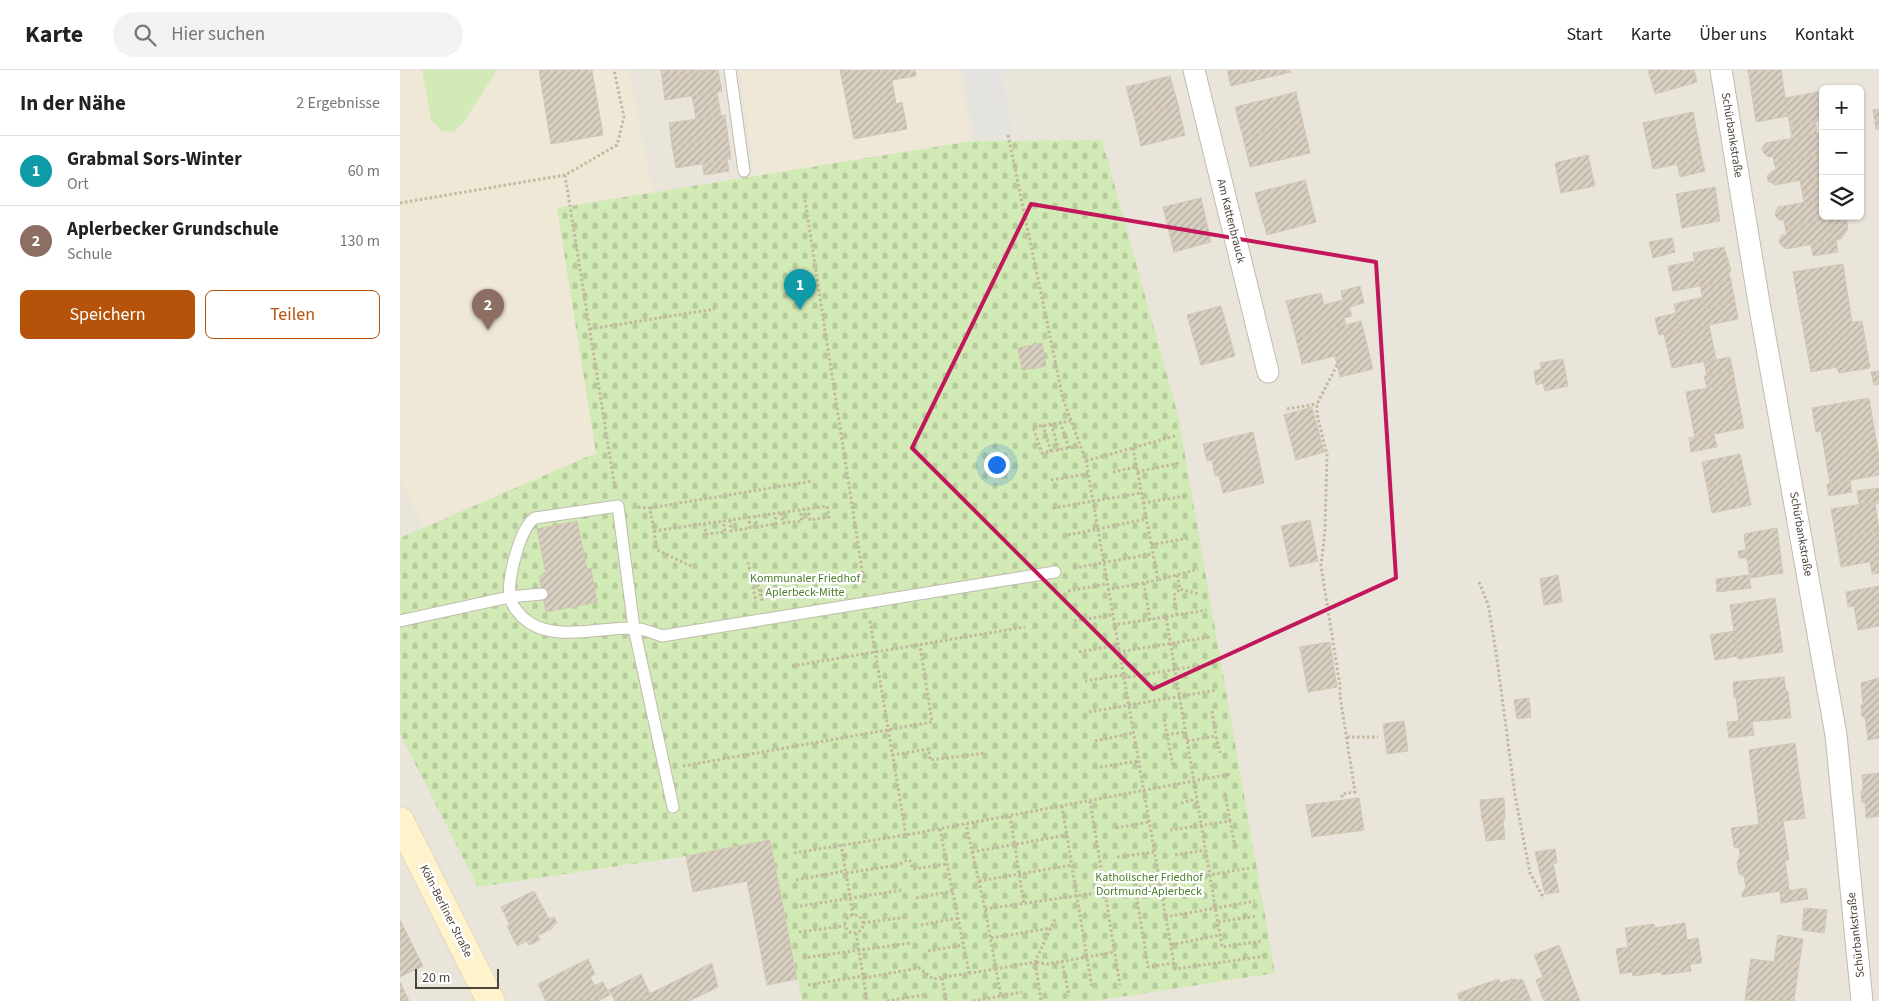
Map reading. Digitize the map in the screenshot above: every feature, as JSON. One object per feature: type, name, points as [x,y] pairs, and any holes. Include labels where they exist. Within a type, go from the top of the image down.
[{"type":"main road","name":"Köln-Berliner Straße","points":[[400,821],[491,1001]]},
{"type":"street","name":"Am Kattenbrauck","points":[[1194,70],[1268,372]]},
{"type":"street","name":"Schürbankstraße","points":[[1721,70],[1758,293],[1836,735],[1862,1001]]},
{"type":"lane","points":[[730,70],[744,170]]},
{"type":"lane","points":[[673,807],[634,628],[618,506],[540,517],[530,521],[525,527],[519,544],[510,597],[518,611],[531,624],[542,628],[578,632],[634,628],[662,636],[1055,572]]},
{"type":"lane","points":[[400,621],[510,597],[542,594]]},
{"type":"path","points":[[400,203],[565,175],[617,145],[624,116],[614,70]]},
{"type":"path","points":[[1008,136],[1063,399],[1086,461],[1102,563],[1175,969],[1265,956]]},
{"type":"path","points":[[565,175],[618,506],[650,508],[813,482]]},
{"type":"path","points":[[806,200],[875,653],[906,835]]},
{"type":"path","points":[[590,329],[715,309]]},
{"type":"path","points":[[1337,365],[1317,404],[1317,414],[1327,455],[1325,530],[1320,566],[1354,792],[1342,794],[1342,800]]},
{"type":"path","points":[[1287,409],[1317,404]]},
{"type":"path","points":[[1071,421],[1034,427],[1042,453],[1080,446]]},
{"type":"path","points":[[1060,422],[1068,448]]},
{"type":"path","points":[[1051,424],[1060,450]]},
{"type":"path","points":[[1042,425],[1051,452]]},
{"type":"path","points":[[1086,461],[1175,436]]},
{"type":"path","points":[[1133,448],[1158,580]]},
{"type":"path","points":[[1137,472],[1179,463]]},
{"type":"path","points":[[1113,472],[1136,467]]},
{"type":"path","points":[[1051,480],[1088,474]]},
{"type":"path","points":[[1054,508],[1141,493]]},
{"type":"path","points":[[1143,503],[1184,496]]},
{"type":"path","points":[[654,531],[827,506],[829,517],[810,520],[808,509]]},
{"type":"path","points":[[650,508],[657,550],[695,568]]},
{"type":"path","points":[[782,513],[783,524],[802,521],[800,510]]},
{"type":"path","points":[[755,516],[757,527],[776,524],[775,514]]},
{"type":"path","points":[[730,520],[731,531],[750,528],[749,517]]},
{"type":"path","points":[[1068,535],[1146,519]]},
{"type":"path","points":[[704,524],[706,534],[725,532],[723,521]]},
{"type":"path","points":[[1151,545],[1189,538]]},
{"type":"path","points":[[1055,572],[1152,554]]},
{"type":"path","points":[[748,562],[759,620]]},
{"type":"path","points":[[1107,590],[1158,580],[1198,568]]},
{"type":"path","points":[[1177,575],[1180,588]]},
{"type":"path","points":[[1144,582],[1150,620]]},
{"type":"path","points":[[1480,582],[1488,604],[1495,642],[1515,795],[1530,872],[1544,899]]},
{"type":"path","points":[[1068,591],[1106,584]]},
{"type":"path","points":[[760,591],[785,586]]},
{"type":"path","points":[[1180,588],[1199,594]]},
{"type":"path","points":[[1177,615],[1174,595],[1180,588]]},
{"type":"path","points":[[1113,625],[1207,610]]},
{"type":"path","points":[[1074,621],[1112,615]]},
{"type":"path","points":[[1166,617],[1222,947],[1262,941]]},
{"type":"path","points":[[792,666],[1025,627]]},
{"type":"path","points":[[1118,652],[1210,637]]},
{"type":"path","points":[[665,769],[932,722],[920,645]]},
{"type":"path","points":[[1079,652],[1117,645]]},
{"type":"path","points":[[1085,681],[1174,670],[1215,662]]},
{"type":"path","points":[[1089,712],[1217,690]]},
{"type":"path","points":[[1212,711],[1220,754]]},
{"type":"path","points":[[1164,719],[1173,765]]},
{"type":"path","points":[[1167,735],[1185,732]]},
{"type":"path","points":[[1095,740],[1133,733]]},
{"type":"path","points":[[1187,741],[1216,736]]},
{"type":"path","points":[[1347,737],[1378,737]]},
{"type":"path","points":[[892,754],[929,749],[930,760],[986,753]]},
{"type":"path","points":[[1100,767],[1138,760]]},
{"type":"path","points":[[794,853],[940,829],[1231,774]]},
{"type":"path","points":[[1225,794],[1235,846]]},
{"type":"path","points":[[1181,803],[1196,799]]},
{"type":"path","points":[[1090,801],[1120,985]]},
{"type":"path","points":[[1062,806],[1092,988]]},
{"type":"path","points":[[1010,816],[1024,904]]},
{"type":"path","points":[[1170,830],[1230,821]]},
{"type":"path","points":[[1116,828],[1148,822]]},
{"type":"path","points":[[966,824],[1002,996]]},
{"type":"path","points":[[940,829],[969,973]]},
{"type":"path","points":[[972,852],[1067,835]]},
{"type":"path","points":[[841,844],[853,914]]},
{"type":"path","points":[[1175,855],[1206,850]]},
{"type":"path","points":[[1117,857],[1154,852]]},
{"type":"path","points":[[796,880],[898,864],[907,860],[910,861],[912,869],[947,864]]},
{"type":"path","points":[[979,881],[1072,865]]},
{"type":"path","points":[[985,909],[1160,884],[1249,868]]},
{"type":"path","points":[[1135,887],[1148,967],[1174,963]]},
{"type":"path","points":[[800,906],[903,890]]},
{"type":"path","points":[[916,898],[953,892]]},
{"type":"path","points":[[1166,917],[1255,901]]},
{"type":"path","points":[[853,914],[860,916],[863,923],[861,930],[856,933],[850,932],[845,926],[846,919],[853,914]]},
{"type":"path","points":[[1218,922],[1257,916]]},
{"type":"path","points":[[863,923],[907,917]]},
{"type":"path","points":[[921,925],[958,918]]},
{"type":"path","points":[[1041,1000],[1035,962],[1055,919]]},
{"type":"path","points":[[798,932],[845,926]]},
{"type":"path","points":[[991,938],[1051,928]]},
{"type":"path","points":[[856,933],[867,1001]]},
{"type":"path","points":[[1170,945],[1220,935]]},
{"type":"path","points":[[803,958],[911,943]]},
{"type":"path","points":[[928,951],[963,945]]},
{"type":"path","points":[[808,985],[919,968],[933,979],[1035,962],[1047,964],[1115,952]]},
{"type":"path","points":[[1062,961],[1069,996]]},
{"type":"path","points":[[942,978],[946,1001]]},
{"type":"path","points":[[973,1001],[1022,992]]},
{"type":"path","points":[[888,1001],[923,995]]},
{"type":"highlighted area","points":[[1031,204],[1376,262],[1396,578],[1153,689],[912,448]]},
{"type":"shaded area","points":[[400,70],[1879,70],[1879,1001],[400,1001]]},
{"type":"shaded area","points":[[400,70],[629,70],[653,193],[557,209],[596,453],[423,527],[400,478]]},
{"type":"shaded area","points":[[740,70],[959,70],[972,141],[755,176]]},
{"type":"shaded area","points":[[963,70],[1001,70],[1013,135],[976,140]]},
{"type":"green space","points":[[422,70],[497,70],[464,122],[453,132],[441,131],[431,119]]},
{"type":"green space","name":"Kommunaler Friedhof Aplerbeck-Mitte","points":[[1102,140],[1178,415],[1275,973],[1095,1001],[802,1001],[770,840],[686,856],[478,887],[400,734],[400,538],[596,453],[557,208],[972,141]]},
{"type":"building","points":[[539,70],[592,70],[603,135],[551,144]]},
{"type":"building","points":[[661,70],[712,70],[662,78]]},
{"type":"building","points":[[718,70],[722,91],[665,100],[662,78]]},
{"type":"building","points":[[840,70],[915,70],[916,76],[892,80],[896,104],[902,102],[907,129],[854,139]]},
{"type":"building","points":[[1227,70],[1290,70],[1291,72],[1231,86]]},
{"type":"building","points":[[1648,70],[1694,70],[1697,82],[1655,94]]},
{"type":"building","points":[[1748,70],[1781,70],[1788,116],[1756,122]]},
{"type":"building","points":[[1170,76],[1178,105],[1134,116],[1126,87]]},
{"type":"building","points":[[717,92],[719,104],[694,107],[692,96]]},
{"type":"building","points":[[1296,92],[1303,123],[1243,137],[1235,107]]},
{"type":"building","points":[[1819,92],[1819,121],[1790,126],[1785,98]]},
{"type":"building","points":[[719,104],[721,116],[696,119],[694,107]]},
{"type":"building","points":[[1178,105],[1185,135],[1141,146],[1134,116]]},
{"type":"building","points":[[1879,109],[1879,129],[1876,129],[1873,110]]},
{"type":"building","points":[[1693,112],[1702,159],[1653,169],[1643,123]]},
{"type":"building","points":[[725,115],[728,137],[672,146],[669,123]]},
{"type":"building","points":[[1815,121],[1817,134],[1792,138],[1790,126]]},
{"type":"building","points":[[1303,123],[1310,153],[1250,167],[1243,137]]},
{"type":"building","points":[[1819,133],[1819,155],[1774,163],[1773,156],[1768,157],[1763,152],[1762,148],[1766,143]]},
{"type":"building","points":[[728,137],[731,159],[676,168],[672,146]]},
{"type":"building","points":[[1588,155],[1595,186],[1561,193],[1555,163]]},
{"type":"building","points":[[1819,155],[1819,177],[1775,185],[1768,181],[1767,176],[1776,170],[1774,163]]},
{"type":"building","points":[[1702,159],[1705,171],[1680,177],[1677,164]]},
{"type":"building","points":[[727,160],[729,171],[704,175],[703,164]]},
{"type":"building","points":[[1819,177],[1819,188],[1802,191],[1800,180]]},
{"type":"building","points":[[1305,180],[1316,222],[1267,235],[1255,193]]},
{"type":"building","points":[[1715,187],[1720,221],[1682,228],[1676,194]]},
{"type":"building","points":[[1819,188],[1819,200],[1804,203],[1802,191]]},
{"type":"building","points":[[1201,198],[1211,242],[1174,252],[1163,207]]},
{"type":"building","points":[[1819,200],[1819,220],[1823,220],[1785,227],[1784,220],[1776,217],[1775,213],[1778,207]]},
{"type":"building","points":[[1824,220],[1847,220],[1848,229],[1841,239],[1786,249],[1780,244],[1779,240],[1782,235],[1787,235],[1785,227]]},
{"type":"building","points":[[1672,238],[1675,252],[1653,258],[1649,242]]},
{"type":"building","points":[[1836,240],[1838,252],[1813,256],[1811,244]]},
{"type":"building","points":[[1724,247],[1731,271],[1729,272],[1731,281],[1700,286],[1693,253]]},
{"type":"building","points":[[1695,261],[1700,286],[1673,291],[1668,266]]},
{"type":"building","points":[[1843,264],[1852,322],[1862,321],[1870,368],[1839,373],[1837,367],[1811,372],[1793,272]]},
{"type":"building","points":[[1731,281],[1735,302],[1705,309],[1700,286]]},
{"type":"building","points":[[1360,286],[1364,303],[1349,307],[1352,316],[1344,318],[1346,325],[1296,338],[1286,301],[1321,293],[1324,305],[1343,300],[1341,291]]},
{"type":"building","points":[[1703,297],[1705,309],[1735,302],[1738,319],[1680,331],[1674,304]]},
{"type":"building","points":[[1221,306],[1235,356],[1201,365],[1187,315]]},
{"type":"building","points":[[1676,313],[1680,331],[1659,335],[1655,318]]},
{"type":"building","points":[[1361,321],[1373,369],[1340,377],[1335,356],[1302,364],[1296,338]]},
{"type":"building","points":[[1709,325],[1716,359],[1672,368],[1664,334]]},
{"type":"building","points":[[1042,343],[1046,366],[1022,370],[1018,348]]},
{"type":"building","points":[[1730,357],[1733,371],[1707,376],[1704,362]]},
{"type":"building","points":[[1563,359],[1568,386],[1545,391],[1543,383],[1536,385],[1534,371],[1541,369],[1540,363]]},
{"type":"building","points":[[1733,371],[1735,383],[1707,388],[1704,376]]},
{"type":"building","points":[[1879,371],[1879,384],[1874,385],[1871,372]]},
{"type":"building","points":[[1735,383],[1744,428],[1695,438],[1686,392]]},
{"type":"building","points":[[1869,398],[1879,457],[1879,475],[1826,485],[1830,483],[1821,431],[1816,432],[1812,408]]},
{"type":"building","points":[[1312,407],[1324,452],[1296,460],[1284,415]]},
{"type":"building","points":[[1253,432],[1264,483],[1223,493],[1219,475],[1215,476],[1212,460],[1207,461],[1203,444]]},
{"type":"building","points":[[1714,434],[1717,447],[1691,452],[1689,438]]},
{"type":"building","points":[[1740,454],[1746,480],[1707,487],[1702,462]]},
{"type":"building","points":[[1746,480],[1751,505],[1712,513],[1707,487]]},
{"type":"building","points":[[1850,481],[1852,492],[1829,496],[1827,485]]},
{"type":"building","points":[[1879,488],[1879,503],[1859,504],[1857,491]]},
{"type":"building","points":[[1875,502],[1879,531],[1836,538],[1831,509]]},
{"type":"building","points":[[1310,520],[1318,561],[1290,567],[1281,526]]},
{"type":"building","points":[[577,521],[587,569],[591,568],[597,602],[546,612],[539,576],[546,574],[537,529]]},
{"type":"building","points":[[1777,528],[1783,573],[1750,578],[1747,558],[1739,558],[1738,551],[1746,550],[1744,534]]},
{"type":"building","points":[[1879,531],[1879,560],[1841,567],[1836,538]]},
{"type":"building","points":[[1879,560],[1879,573],[1872,574],[1870,562]]},
{"type":"building","points":[[1558,575],[1562,602],[1544,605],[1540,579]]},
{"type":"building","points":[[1749,575],[1751,588],[1717,592],[1716,579]]},
{"type":"building","points":[[1879,586],[1879,626],[1858,630],[1854,606],[1848,607],[1846,592]]},
{"type":"building","points":[[1775,598],[1783,652],[1738,659],[1730,605]]},
{"type":"building","points":[[1734,631],[1738,656],[1715,660],[1710,635]]},
{"type":"building","points":[[1330,642],[1337,687],[1308,692],[1300,647]]},
{"type":"building","points":[[1784,677],[1786,691],[1788,691],[1791,718],[1739,723],[1733,682]]},
{"type":"building","points":[[1879,678],[1879,738],[1868,740],[1865,717],[1862,717],[1861,683]]},
{"type":"building","points":[[1529,698],[1531,717],[1517,719],[1514,700]]},
{"type":"building","points":[[1404,721],[1408,751],[1387,754],[1383,724]]},
{"type":"building","points":[[1739,721],[1739,723],[1752,722],[1754,735],[1729,738],[1727,722]]},
{"type":"building","points":[[1795,743],[1805,818],[1759,825],[1749,750]]},
{"type":"building","points":[[1879,773],[1879,816],[1866,818],[1865,802],[1862,803],[1862,775]]},
{"type":"building","points":[[1359,798],[1364,830],[1312,837],[1306,805]]},
{"type":"building","points":[[1504,798],[1505,819],[1482,821],[1480,800]]},
{"type":"building","points":[[1503,819],[1505,839],[1486,841],[1483,821]]},
{"type":"building","points":[[1783,821],[1789,860],[1785,860],[1789,890],[1742,897],[1746,887],[1744,876],[1739,874],[1737,863],[1740,856],[1739,848],[1734,847],[1731,828]]},
{"type":"building","points":[[770,840],[797,979],[767,985],[747,881],[693,892],[686,856]]},
{"type":"building","points":[[1555,849],[1557,863],[1553,863],[1559,892],[1545,894],[1535,852]]},
{"type":"building","points":[[1806,888],[1808,899],[1781,903],[1780,892]]},
{"type":"building","points":[[534,891],[549,919],[554,917],[557,923],[552,926],[553,928],[517,946],[507,926],[510,925],[501,907]]},
{"type":"building","points":[[1804,908],[1827,910],[1824,933],[1802,930]]},
{"type":"building","points":[[400,920],[423,966],[400,977]]},
{"type":"building","points":[[1685,923],[1691,971],[1662,975],[1654,928]]},
{"type":"building","points":[[1654,924],[1661,972],[1633,976],[1625,928]]},
{"type":"building","points":[[1778,935],[1803,939],[1799,965],[1774,962]]},
{"type":"building","points":[[538,936],[540,940],[529,945],[527,941]]},
{"type":"building","points":[[1698,938],[1702,963],[1691,964],[1687,940]]},
{"type":"building","points":[[1559,945],[1568,968],[1543,977],[1534,955]]},
{"type":"building","points":[[1628,947],[1632,972],[1620,974],[1616,949]]},
{"type":"building","points":[[588,959],[595,974],[590,977],[602,999],[599,1001],[546,1001],[538,984]]},
{"type":"building","points":[[1751,959],[1799,965],[1794,1001],[1745,1000]]},
{"type":"building","points":[[712,963],[718,987],[689,1001],[635,1001]]},
{"type":"building","points":[[1568,968],[1580,1001],[1544,1001],[1536,980]]},
{"type":"building","points":[[641,974],[650,994],[635,1001],[615,1001],[609,990]]},
{"type":"building","points":[[1499,979],[1500,983],[1511,979],[1519,1001],[1487,1001],[1481,985]]},
{"type":"building","points":[[1511,979],[1523,980],[1531,1001],[1519,1001]]},
{"type":"building","points":[[400,982],[409,1001],[400,1001]]},
{"type":"building","points":[[603,982],[610,995],[602,999],[595,985]]},
{"type":"building","points":[[1481,985],[1487,1001],[1460,1001],[1457,994]]},
{"type":"place","name":"Grabmal Sors-Winter","points":[[800,310]]},
{"type":"place","name":"Aplerbecker Grundschule","points":[[488,330]]},
{"type":"park label","name":"Katholischer Friedhof Dortmund-Aplerbeck","points":[[1149,884]]}]
